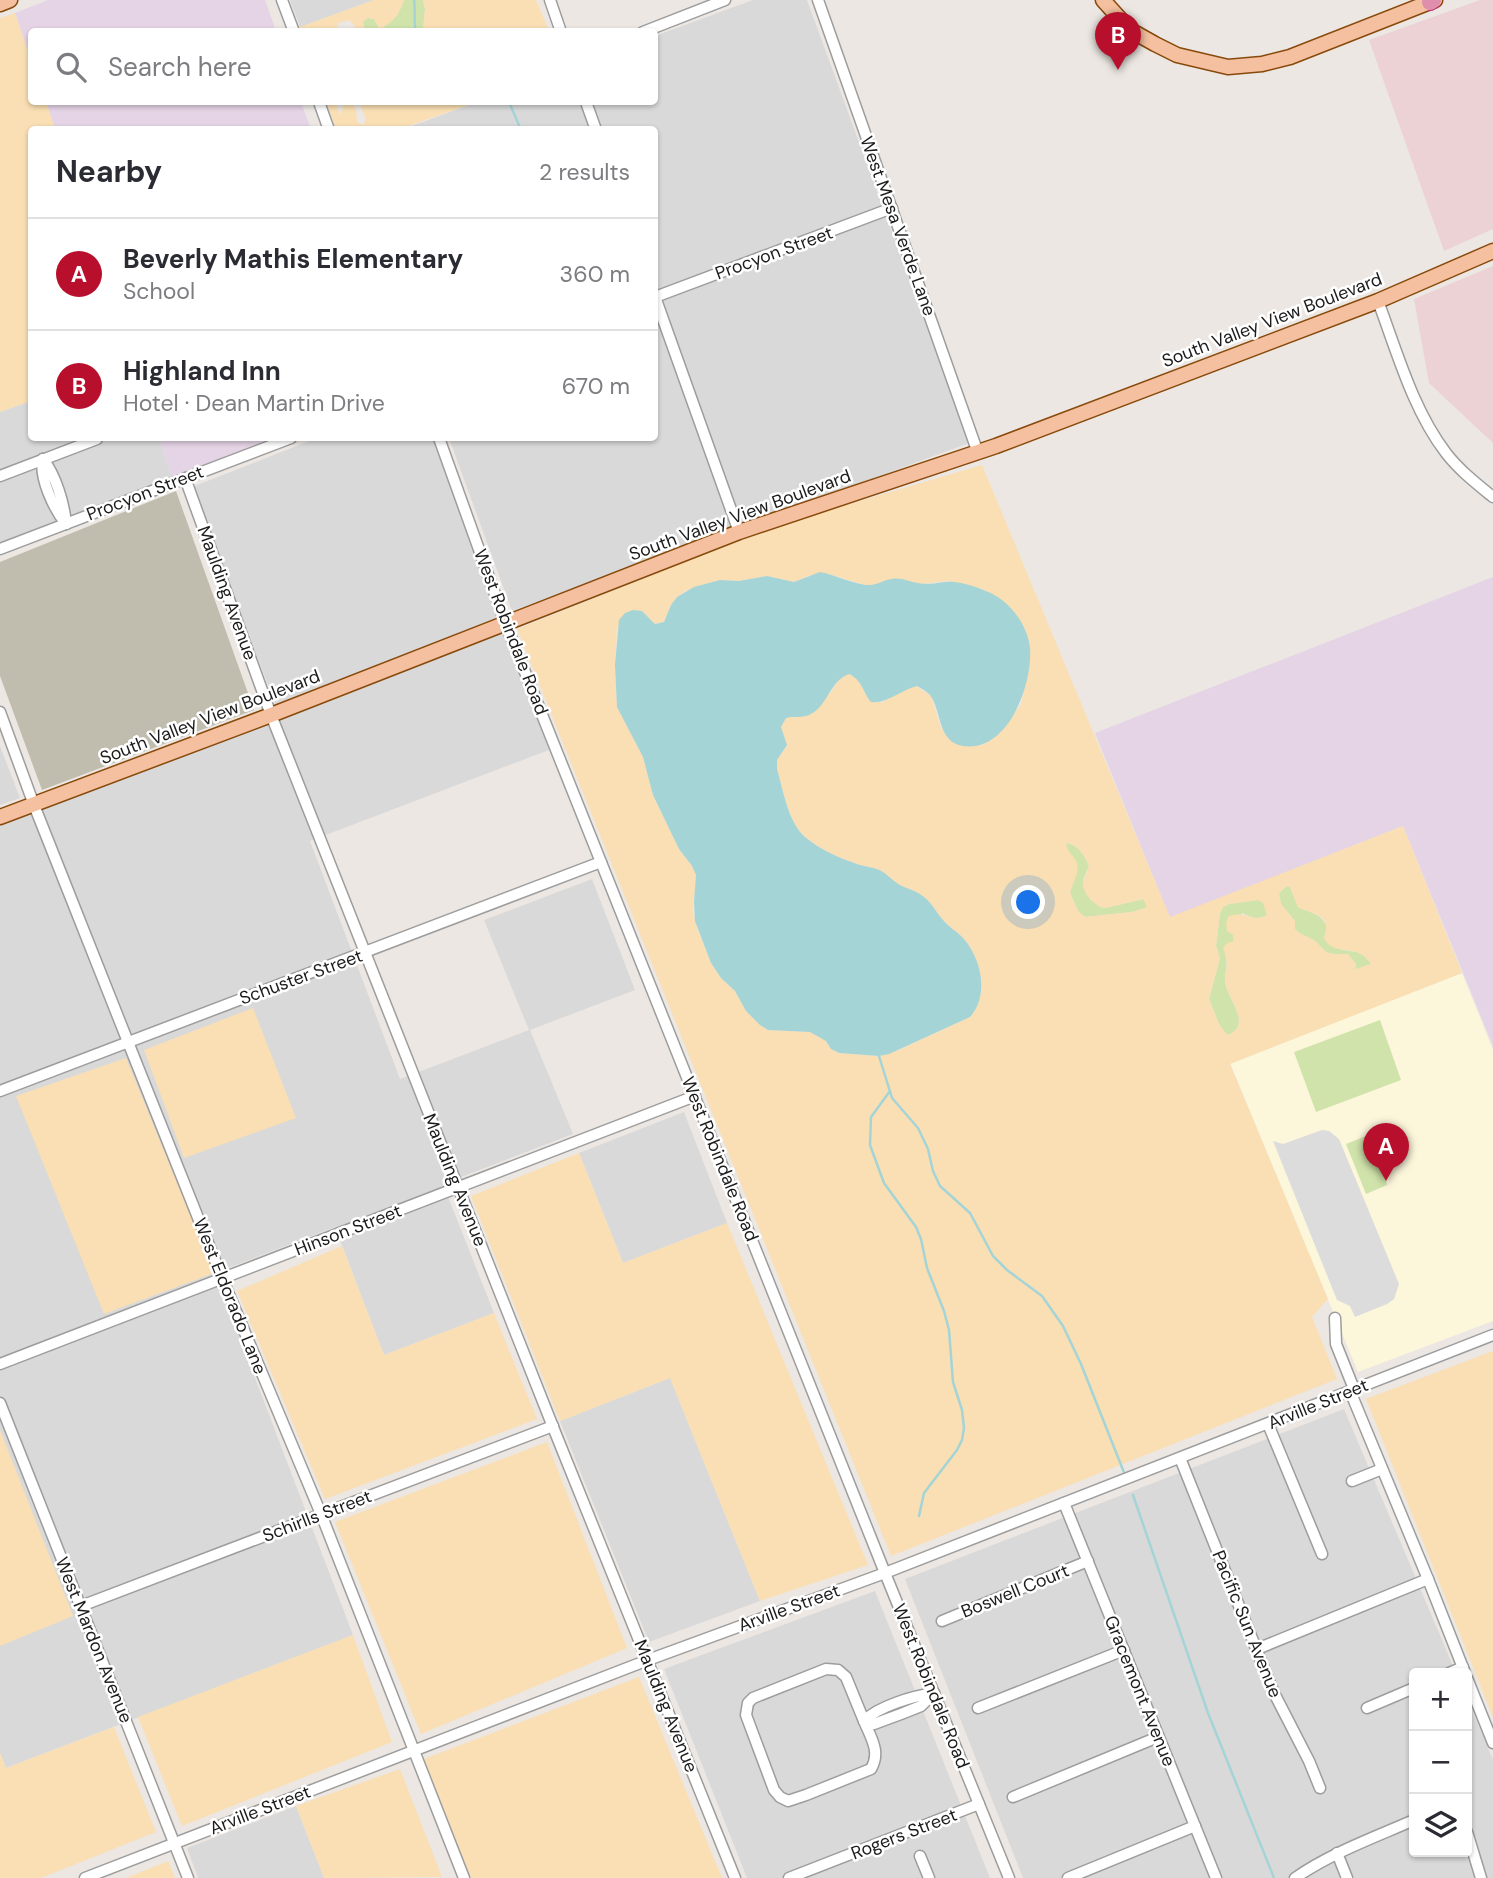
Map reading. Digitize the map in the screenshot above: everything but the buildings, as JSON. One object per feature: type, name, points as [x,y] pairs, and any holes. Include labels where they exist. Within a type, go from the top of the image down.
[{"type":"main road","points":[[0,4],[10,0]]},
{"type":"main road","points":[[1103,0],[1130,30],[1155,44],[1177,55],[1228,67],[1262,64],[1290,57],[1433,1]]},
{"type":"main road","name":"South Valley View Boulevard","points":[[0,817],[271,715],[739,532],[978,453],[1378,301],[1493,251]]},
{"type":"street","points":[[282,0],[292,28]]},
{"type":"street","points":[[550,0],[560,28]]},
{"type":"street","points":[[653,28],[725,0]]},
{"type":"street","name":"West Mesa Verde Lane","points":[[818,0],[978,453]]},
{"type":"street","points":[[320,105],[328,126]]},
{"type":"street","points":[[587,105],[595,126]]},
{"type":"street","name":"Procyon Street","points":[[658,295],[892,208]]},
{"type":"street","points":[[1378,301],[1420,411],[1432,433],[1462,471],[1493,498]]},
{"type":"street","points":[[658,304],[739,532]]},
{"type":"street","points":[[0,475],[92,441]]},
{"type":"street","name":"Procyon Street","points":[[0,549],[282,441]]},
{"type":"street","name":"West Robindale Road","points":[[440,441],[505,622],[1009,1878]]},
{"type":"street","points":[[43,459],[41,469],[57,513],[66,524]]},
{"type":"street","name":"Maulding Avenue","points":[[185,478],[271,715],[735,1878]]},
{"type":"street","name":"West Eldorado Lane","points":[[0,712],[128,1042],[320,1514],[464,1878]]},
{"type":"street","name":"Schuster Street","points":[[0,1091],[601,862]]},
{"type":"street","name":"Hinson Street","points":[[0,1364],[695,1096]]},
{"type":"street","points":[[1335,1318],[1336,1344],[1352,1390],[1463,1668]]},
{"type":"street","name":"Arville Street","points":[[85,1878],[648,1660],[885,1573],[1493,1335]]},
{"type":"street","name":"West Mardon Avenue","points":[[0,1403],[188,1878]]},
{"type":"street","points":[[1268,1424],[1322,1554]]},
{"type":"street","name":"Schirlls Street","points":[[81,1606],[553,1426]]},
{"type":"street","name":"Pacific Sun Avenue","points":[[1180,1458],[1273,1691],[1320,1788]]},
{"type":"street","points":[[1352,1481],[1382,1469]]},
{"type":"street","name":"Gracemont Avenue","points":[[1064,1503],[1216,1878]]},
{"type":"street","name":"Boswell Court","points":[[942,1620],[1088,1561]]},
{"type":"street","points":[[1257,1649],[1428,1579]]},
{"type":"street","points":[[978,1709],[1124,1650]]},
{"type":"street","points":[[825,1669],[838,1670],[846,1677],[864,1721],[876,1751],[876,1761],[871,1769],[788,1801],[774,1790],[746,1715],[748,1703],[753,1698],[825,1669]]},
{"type":"street","points":[[1367,1708],[1409,1690]]},
{"type":"street","points":[[1472,1691],[1493,1744]]},
{"type":"street","points":[[864,1721],[874,1724],[901,1714],[921,1706],[934,1693]]},
{"type":"street","points":[[1013,1797],[1158,1737]]},
{"type":"street","name":"Rogers Street","points":[[789,1878],[979,1804]]},
{"type":"street","points":[[1294,1878],[1337,1853],[1409,1822]]},
{"type":"street","points":[[1068,1878],[1195,1826]]},
{"type":"street","points":[[1472,1848],[1481,1878]]},
{"type":"street","points":[[1337,1853],[1347,1878]]},
{"type":"street","points":[[920,1856],[929,1878]]},
{"type":"shaded area","points":[[48,0],[265,0],[275,28],[28,28],[28,52],[15,13]]},
{"type":"shaded area","points":[[290,0],[374,0],[300,27]]},
{"type":"shaded area","points":[[753,0],[807,0],[969,443],[512,611],[450,441],[658,441],[658,126],[412,126],[469,105],[658,105],[658,35]]},
{"type":"shaded area","points":[[1480,0],[1493,0],[1493,229],[1444,251],[1369,40]]},
{"type":"shaded area","points":[[47,105],[302,105],[310,126],[54,126]]},
{"type":"shaded area","points":[[1493,266],[1493,443],[1429,383],[1414,299]]},
{"type":"shaded area","points":[[28,402],[28,441],[160,441],[172,477],[0,542],[0,412]]},
{"type":"shaded area","points":[[160,441],[264,441],[172,477]]},
{"type":"shaded area","points":[[309,441],[434,441],[549,750],[310,841],[400,1079],[529,1030],[484,920],[592,879],[635,990],[530,1030],[573,1134],[443,1184],[494,1313],[384,1355],[335,1227],[215,1273],[353,1635],[6,1768],[0,1753],[0,826],[281,719],[192,487]]},
{"type":"shaded area","points":[[176,491],[254,710],[42,790],[0,676],[0,562]]},
{"type":"shaded area","points":[[1493,577],[1493,1046],[1403,826],[1170,918],[1095,733]]},
{"type":"shaded area","points":[[0,746],[20,798],[0,805]]},
{"type":"shaded area","points":[[1462,973],[1493,1050],[1493,1321],[1358,1372],[1230,1063]]},
{"type":"shaded area","points":[[684,1112],[727,1223],[623,1263],[579,1153]]},
{"type":"shaded area","points":[[1322,1130],[1329,1131],[1339,1139],[1399,1284],[1394,1299],[1355,1317],[1350,1306],[1337,1300],[1273,1141],[1283,1144]]},
{"type":"shaded area","points":[[670,1378],[760,1601],[649,1642],[560,1421]]},
{"type":"shaded area","points":[[1344,1409],[1454,1668],[1409,1668],[1409,1857],[1472,1857],[1472,1710],[1493,1760],[1493,1878],[1023,1878],[905,1579]]},
{"type":"shaded area","points":[[875,1591],[990,1878],[747,1878],[664,1669]]},
{"type":"shaded area","points":[[296,1806],[324,1878],[198,1878],[187,1848]]},
{"type":"green space","points":[[404,0],[423,0],[423,28],[382,28],[399,11]]},
{"type":"green space","points":[[368,18],[374,19],[379,28],[364,28],[362,22]]},
{"type":"green space","points":[[1066,843],[1078,848],[1083,854],[1089,866],[1083,880],[1098,906],[1105,908],[1144,899],[1148,907],[1132,912],[1085,917],[1078,911],[1070,893],[1072,885]]},
{"type":"green space","points":[[1287,886],[1290,887],[1298,907],[1315,914],[1325,922],[1327,927],[1324,938],[1338,949],[1362,954],[1371,964],[1356,970],[1356,964],[1348,955],[1326,952],[1314,940],[1299,933],[1295,929],[1295,921],[1281,904],[1279,893]]},
{"type":"green space","points":[[1258,900],[1264,903],[1267,915],[1257,918],[1242,913],[1233,935],[1234,942],[1225,955],[1225,982],[1239,1019],[1235,1031],[1227,1035],[1219,1024],[1209,999],[1220,958],[1216,946],[1220,913],[1223,907],[1229,904]]},
{"type":"green space","points":[[1380,1020],[1401,1080],[1316,1112],[1294,1052]]},
{"type":"green space","points":[[1376,1132],[1387,1185],[1366,1194],[1346,1144]]},
{"type":"sand","points":[[374,0],[404,0],[395,18],[382,28],[379,28],[374,19],[368,18],[363,22],[364,28],[355,28],[349,20],[338,23],[338,28],[300,27]]},
{"type":"sand","points":[[423,0],[536,0],[548,28],[423,28]]},
{"type":"sand","points":[[15,13],[28,52],[28,105],[47,105],[54,126],[28,126],[28,402],[0,412],[0,18]]},
{"type":"sand","points":[[327,105],[336,105],[340,115],[344,105],[353,105],[357,122],[363,125],[366,119],[360,105],[468,105],[409,126],[335,126]]},
{"type":"sand","points":[[982,465],[1170,917],[1403,826],[1462,973],[1230,1064],[1328,1299],[1312,1317],[1337,1379],[891,1556],[517,629],[775,526]],"holes":[[[829,574],[865,585],[893,579],[920,584],[948,581],[985,590],[1019,621],[1028,638],[1030,656],[1021,704],[991,740],[982,745],[962,746],[946,735],[931,696],[916,686],[881,703],[865,694],[860,682],[849,674],[840,678],[831,692],[805,717],[786,718],[781,727],[787,746],[777,760],[777,769],[787,806],[799,831],[830,853],[880,870],[900,885],[921,895],[964,939],[979,967],[980,999],[970,1017],[899,1050],[879,1056],[839,1053],[810,1032],[768,1030],[746,1011],[735,991],[721,978],[711,963],[693,912],[696,875],[679,849],[653,795],[643,757],[617,707],[617,628],[642,611],[655,624],[664,622],[677,597],[685,591],[720,580],[739,581],[767,576],[794,582],[811,575]],[[1066,843],[1078,848],[1089,866],[1083,887],[1093,902],[1105,908],[1143,899],[1147,907],[1132,912],[1085,917],[1078,911],[1070,893],[1078,867]],[[1287,886],[1290,887],[1298,907],[1324,919],[1324,938],[1328,944],[1359,953],[1371,964],[1356,969],[1356,964],[1348,954],[1326,952],[1314,940],[1299,933],[1295,929],[1295,921],[1281,904],[1279,893]],[[1258,900],[1263,903],[1267,915],[1257,918],[1238,914],[1228,917],[1227,931],[1233,935],[1234,941],[1223,948],[1227,962],[1225,981],[1239,1018],[1235,1031],[1227,1035],[1219,1024],[1209,999],[1220,958],[1216,946],[1220,913],[1223,907]]]},
{"type":"sand","points":[[253,1008],[296,1118],[184,1158],[144,1050]]},
{"type":"sand","points":[[126,1058],[214,1273],[104,1314],[16,1096]]},
{"type":"sand","points":[[579,1153],[623,1263],[727,1223],[868,1565],[760,1601],[670,1378],[560,1421],[471,1196]]},
{"type":"sand","points":[[342,1246],[384,1355],[494,1313],[537,1419],[325,1499],[237,1291]]},
{"type":"sand","points":[[1493,1351],[1493,1717],[1366,1399]]},
{"type":"sand","points":[[0,1430],[73,1616],[0,1646]]},
{"type":"sand","points":[[547,1442],[627,1648],[421,1734],[335,1522]]},
{"type":"sand","points":[[353,1635],[392,1742],[182,1826],[138,1717]]},
{"type":"sand","points":[[639,1677],[722,1878],[471,1878],[424,1759]]},
{"type":"sand","points":[[114,1727],[156,1832],[41,1878],[0,1878],[0,1753],[6,1768]]},
{"type":"sand","points":[[400,1769],[442,1877],[324,1878],[296,1806]]},
{"type":"sand","points":[[168,1861],[175,1878],[126,1878]]},
{"type":"water","points":[[820,572],[866,585],[899,579],[925,584],[957,582],[978,588],[996,596],[1014,611],[1023,625],[1030,648],[1027,679],[1015,713],[993,739],[979,745],[963,746],[949,739],[930,695],[919,687],[883,701],[871,702],[860,683],[849,674],[837,682],[815,711],[806,716],[786,718],[781,727],[787,745],[777,760],[777,769],[787,805],[799,831],[830,853],[880,870],[900,885],[921,895],[964,939],[979,967],[980,999],[970,1017],[889,1054],[879,1056],[839,1053],[810,1032],[768,1030],[746,1011],[735,991],[721,978],[711,963],[695,921],[696,875],[679,849],[653,795],[643,757],[617,707],[615,665],[619,620],[625,613],[642,611],[655,624],[664,622],[677,597],[694,587],[720,580],[739,581],[767,576],[794,582]]},
{"type":"waterway","points":[[414,0],[416,28]]},
{"type":"waterway","points":[[510,105],[519,126]]},
{"type":"waterway","points":[[879,1056],[892,1098],[918,1128],[940,1186],[970,1213],[993,1256],[1042,1296],[1063,1326],[1125,1475]]},
{"type":"waterway","points":[[890,1091],[871,1117],[870,1145],[884,1183],[916,1227],[921,1239],[927,1268],[949,1330],[953,1382],[962,1410],[964,1428],[957,1450],[924,1493],[919,1516]]},
{"type":"waterway","points":[[1133,1495],[1208,1713],[1274,1878]]},
{"type":"place","name":"Highland Inn","points":[[1118,70]]},
{"type":"place","name":"Beverly Mathis Elementary","points":[[1386,1181]]}]
